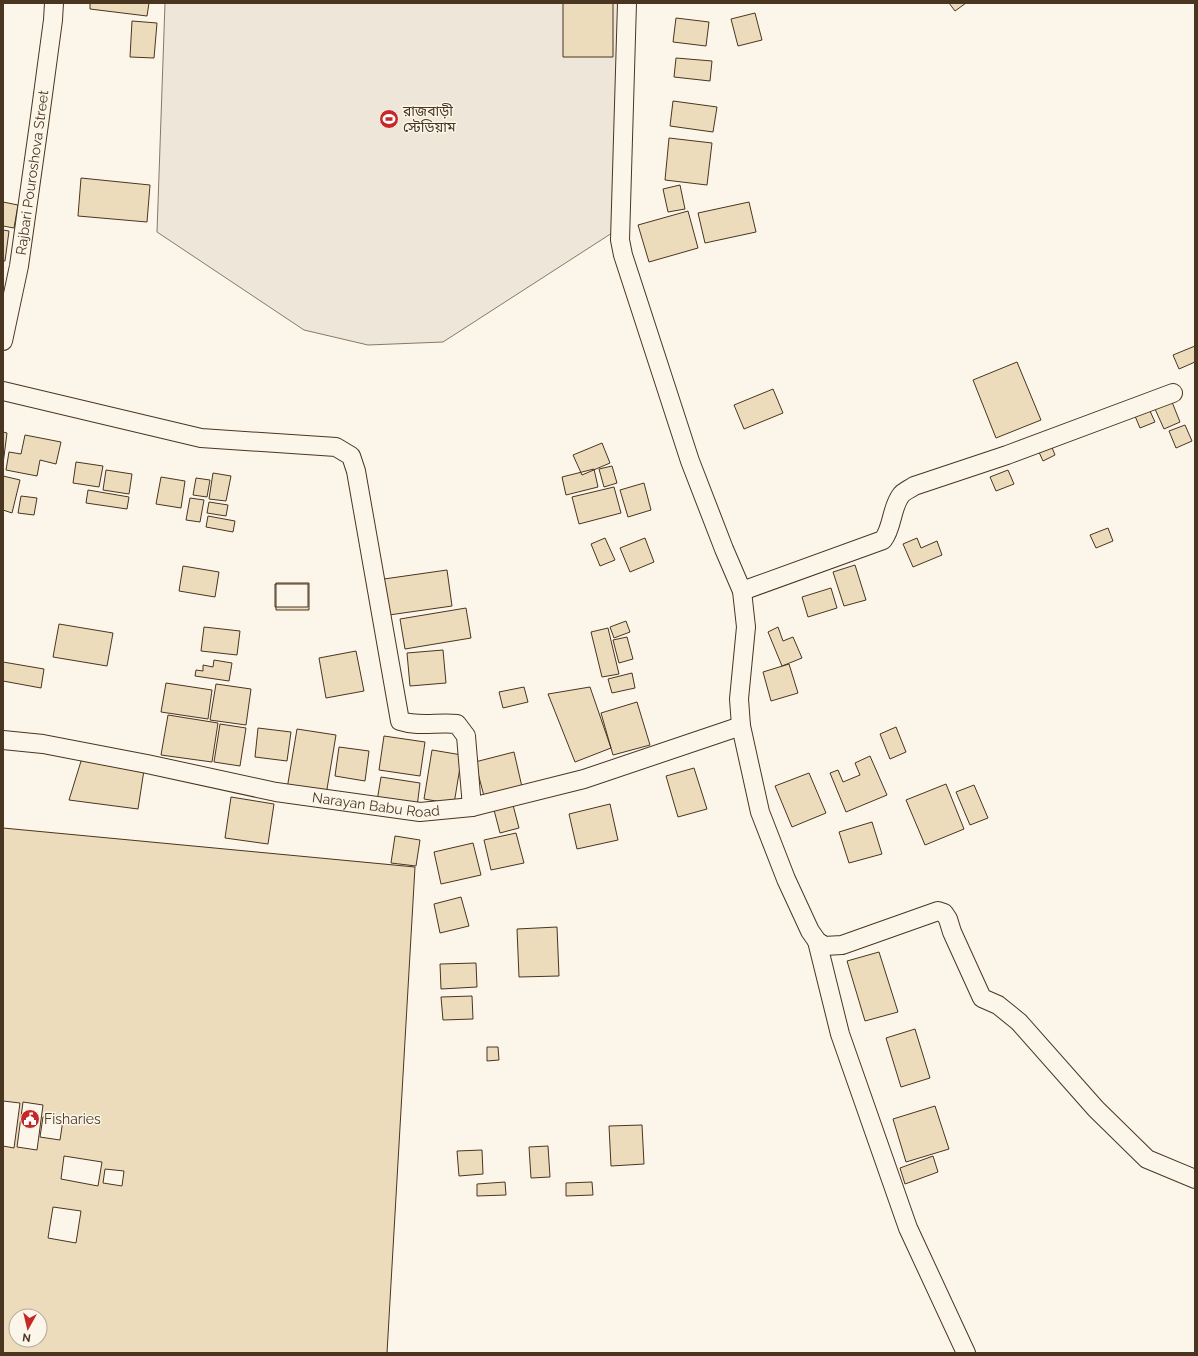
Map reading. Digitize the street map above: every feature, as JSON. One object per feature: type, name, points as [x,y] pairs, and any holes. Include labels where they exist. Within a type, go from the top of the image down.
[{"type":"street","name":"Rajbari Pouroshova Street","points":[[3,341],[19,266],[40,124],[54,3]]},
{"type":"street","points":[[627,3],[620,240],[622,255],[690,461],[742,591],[746,627],[739,699],[741,726],[760,812],[786,880],[810,931],[817,941],[824,946],[842,945],[938,911],[944,913],[948,919],[952,932],[982,998],[998,1005],[1019,1022],[1096,1109],[1147,1159],[1195,1179]]},
{"type":"street","points":[[3,391],[202,438],[336,447],[351,456],[356,471],[400,721],[410,724],[457,724],[466,736],[472,807]]},
{"type":"street","points":[[742,591],[882,540],[888,534],[896,504],[901,495],[914,486],[1007,455],[1174,392]]},
{"type":"street","name":"Narayan Babu Road","points":[[3,740],[43,744],[147,764],[276,792],[420,812],[472,807],[584,779],[741,726]]},
{"type":"street","points":[[817,941],[840,1034],[908,1228],[966,1353]]},
{"type":"shaded area","name":"রাজবাড়ী স্টেডিয়াম","points":[[165,3],[622,3],[612,233],[443,342],[368,345],[304,330],[157,232]]},
{"type":"building","points":[[90,3],[149,3],[147,16],[90,9]]},
{"type":"building","points":[[563,3],[613,3],[613,57],[563,57]]},
{"type":"building","points":[[949,3],[966,3],[955,11]]},
{"type":"building","points":[[755,13],[762,40],[738,46],[731,19]]},
{"type":"building","points":[[676,18],[709,22],[706,46],[673,42]]},
{"type":"building","points":[[132,21],[157,23],[154,58],[130,57]]},
{"type":"building","points":[[676,58],[712,61],[710,81],[674,77]]},
{"type":"building","points":[[673,101],[717,107],[713,132],[670,126]]},
{"type":"building","points":[[669,138],[712,143],[707,185],[665,180]]},
{"type":"building","points":[[81,178],[150,185],[147,222],[78,216]]},
{"type":"building","points":[[680,185],[685,209],[668,212],[663,189]]},
{"type":"building","points":[[3,202],[18,205],[14,228],[3,226]]},
{"type":"building","points":[[749,202],[756,232],[705,243],[698,213]]},
{"type":"building","points":[[688,211],[698,248],[649,262],[638,225]]},
{"type":"building","points":[[3,230],[9,231],[5,261],[3,261]]},
{"type":"building","points":[[1195,346],[1195,362],[1179,369],[1173,355]]},
{"type":"building","points":[[1017,362],[1041,420],[996,438],[973,380]]},
{"type":"building","points":[[773,389],[783,413],[744,429],[734,405]]},
{"type":"building","points":[[1172,402],[1180,422],[1164,429],[1155,409]]},
{"type":"building","points":[[1150,411],[1155,422],[1140,428],[1135,416]]},
{"type":"building","points":[[1185,425],[1192,441],[1176,448],[1169,431]]},
{"type":"building","points":[[3,432],[7,433],[3,464]]},
{"type":"building","points":[[25,435],[61,442],[56,464],[40,460],[37,476],[6,470],[9,452],[21,454]]},
{"type":"building","points":[[602,443],[610,463],[582,475],[573,455]]},
{"type":"building","points":[[1051,445],[1055,455],[1043,461],[1038,450]]},
{"type":"building","points":[[76,462],[103,466],[99,487],[73,483]]},
{"type":"building","points":[[612,466],[617,483],[604,487],[599,469]]},
{"type":"building","points":[[594,469],[598,487],[566,495],[562,477]]},
{"type":"building","points":[[106,470],[132,474],[129,494],[103,490]]},
{"type":"building","points":[[1008,470],[1014,484],[996,491],[990,477]]},
{"type":"building","points":[[213,473],[231,476],[226,501],[209,499]]},
{"type":"building","points":[[3,476],[20,480],[12,513],[3,510]]},
{"type":"building","points":[[161,477],[185,481],[181,508],[156,504]]},
{"type":"building","points":[[196,478],[210,480],[207,497],[193,495]]},
{"type":"building","points":[[644,483],[651,510],[628,517],[620,490]]},
{"type":"building","points":[[614,487],[621,513],[579,524],[572,497]]},
{"type":"building","points":[[88,490],[129,497],[127,509],[86,503]]},
{"type":"building","points":[[21,496],[37,498],[34,515],[18,513]]},
{"type":"building","points":[[190,498],[204,500],[200,522],[186,520]]},
{"type":"building","points":[[209,502],[228,505],[226,516],[207,513]]},
{"type":"building","points":[[208,516],[235,521],[233,532],[206,527]]},
{"type":"building","points":[[1108,528],[1113,541],[1096,548],[1090,535]]},
{"type":"building","points":[[605,538],[615,560],[600,566],[591,544]]},
{"type":"building","points":[[645,538],[654,562],[630,572],[620,548]]},
{"type":"building","points":[[917,538],[921,548],[937,541],[942,555],[913,567],[903,544]]},
{"type":"building","points":[[855,565],[866,600],[844,606],[833,572]]},
{"type":"building","points":[[183,566],[219,572],[215,597],[179,591]]},
{"type":"building","points":[[447,570],[452,606],[382,616],[377,580]]},
{"type":"building","points":[[276,583],[309,583],[309,610],[276,610]]},
{"type":"building","points":[[275,584],[308,584],[308,607],[275,607]]},
{"type":"building","points":[[831,588],[837,608],[808,617],[802,597]]},
{"type":"building","points":[[466,608],[471,638],[405,649],[400,619]]},
{"type":"building","points":[[626,621],[630,632],[614,638],[610,627]]},
{"type":"building","points":[[59,624],[113,633],[107,666],[53,657]]},
{"type":"building","points":[[204,627],[240,631],[237,655],[201,651]]},
{"type":"building","points":[[778,627],[783,641],[793,637],[802,658],[782,666],[768,632]]},
{"type":"building","points":[[608,628],[619,674],[602,677],[591,632]]},
{"type":"building","points":[[627,637],[633,659],[619,663],[613,640]]},
{"type":"building","points":[[443,650],[446,683],[410,686],[407,653]]},
{"type":"building","points":[[356,651],[364,691],[326,698],[319,658]]},
{"type":"building","points":[[214,660],[232,663],[229,681],[195,676],[196,670],[203,671],[203,665],[213,667]]},
{"type":"building","points":[[3,662],[44,669],[41,688],[3,681]]},
{"type":"building","points":[[789,664],[798,693],[771,701],[763,672]]},
{"type":"building","points":[[632,673],[635,688],[612,693],[608,679]]},
{"type":"building","points":[[166,683],[212,690],[208,719],[161,712]]},
{"type":"building","points":[[216,684],[251,689],[246,725],[210,720]]},
{"type":"building","points":[[524,687],[528,702],[503,708],[499,692]]},
{"type":"building","points":[[590,687],[611,748],[575,762],[548,694]]},
{"type":"building","points":[[637,702],[650,745],[613,755],[601,713]]},
{"type":"building","points":[[168,715],[218,723],[212,762],[161,755]]},
{"type":"building","points":[[220,724],[246,728],[240,766],[214,762]]},
{"type":"building","points":[[896,727],[906,752],[890,759],[880,734]]},
{"type":"building","points":[[258,728],[291,732],[287,761],[255,757]]},
{"type":"building","points":[[297,729],[336,735],[326,795],[287,789]]},
{"type":"building","points":[[384,736],[425,742],[420,776],[379,770]]},
{"type":"building","points":[[339,747],[369,751],[365,781],[335,776]]},
{"type":"building","points":[[432,750],[462,755],[454,804],[424,799]]},
{"type":"building","points":[[514,752],[522,787],[484,796],[475,762]]},
{"type":"building","points":[[870,756],[887,795],[846,812],[830,773],[838,770],[843,782],[860,775],[855,763]]},
{"type":"building","points":[[82,758],[144,770],[138,809],[69,800]]},
{"type":"building","points":[[694,768],[707,809],[678,817],[666,776]]},
{"type":"building","points":[[809,773],[826,813],[792,827],[775,786]]},
{"type":"building","points":[[381,777],[420,783],[417,807],[377,801]]},
{"type":"building","points":[[946,784],[964,829],[925,845],[906,800]]},
{"type":"building","points":[[974,785],[988,818],[970,825],[956,792]]},
{"type":"building","points":[[231,797],[274,804],[268,844],[225,838]]},
{"type":"building","points":[[610,804],[618,840],[577,849],[569,814]]},
{"type":"building","points":[[513,805],[519,828],[500,833],[494,810]]},
{"type":"building","points":[[872,822],[882,854],[849,863],[839,832]]},
{"type":"building","points":[[3,828],[415,867],[387,1353],[3,1353]]},
{"type":"building","points":[[516,833],[524,863],[491,870],[484,840]]},
{"type":"building","points":[[395,836],[420,840],[416,866],[391,863]]},
{"type":"building","points":[[473,843],[481,875],[441,884],[434,852]]},
{"type":"building","points":[[461,897],[469,926],[440,933],[434,904]]},
{"type":"building","points":[[557,927],[559,976],[519,977],[517,929]]},
{"type":"building","points":[[879,952],[898,1012],[865,1021],[847,961]]},
{"type":"building","points":[[476,963],[477,987],[441,989],[440,964]]},
{"type":"building","points":[[472,996],[473,1019],[443,1020],[441,997]]},
{"type":"building","points":[[915,1029],[930,1078],[901,1087],[886,1038]]},
{"type":"building","points":[[487,1047],[498,1047],[499,1060],[487,1061]]},
{"type":"building","points":[[3,1101],[20,1103],[14,1148],[3,1146]]},
{"type":"building","points":[[23,1102],[43,1105],[37,1150],[17,1147]]},
{"type":"building","points":[[935,1106],[949,1149],[906,1162],[893,1119]]},
{"type":"building","points":[[43,1117],[63,1120],[60,1140],[40,1137]]},
{"type":"building","points":[[642,1125],[644,1164],[611,1166],[609,1126]]},
{"type":"building","points":[[548,1146],[550,1177],[531,1178],[529,1147]]},
{"type":"building","points":[[482,1150],[483,1174],[459,1176],[457,1151]]},
{"type":"building","points":[[64,1156],[102,1162],[98,1186],[61,1179]]},
{"type":"building","points":[[933,1156],[938,1172],[905,1184],[900,1168]]},
{"type":"building","points":[[105,1169],[124,1171],[122,1186],[103,1183]]},
{"type":"building","points":[[505,1182],[506,1195],[477,1196],[477,1184]]},
{"type":"building","points":[[592,1182],[593,1195],[566,1196],[566,1183]]},
{"type":"building","points":[[53,1207],[81,1211],[76,1243],[48,1238]]},
{"type":"place","name":"রাজবাড়ী স্টেডিয়াম","points":[[389,119]]},
{"type":"place","name":"Fisharies","points":[[30,1119]]}]
